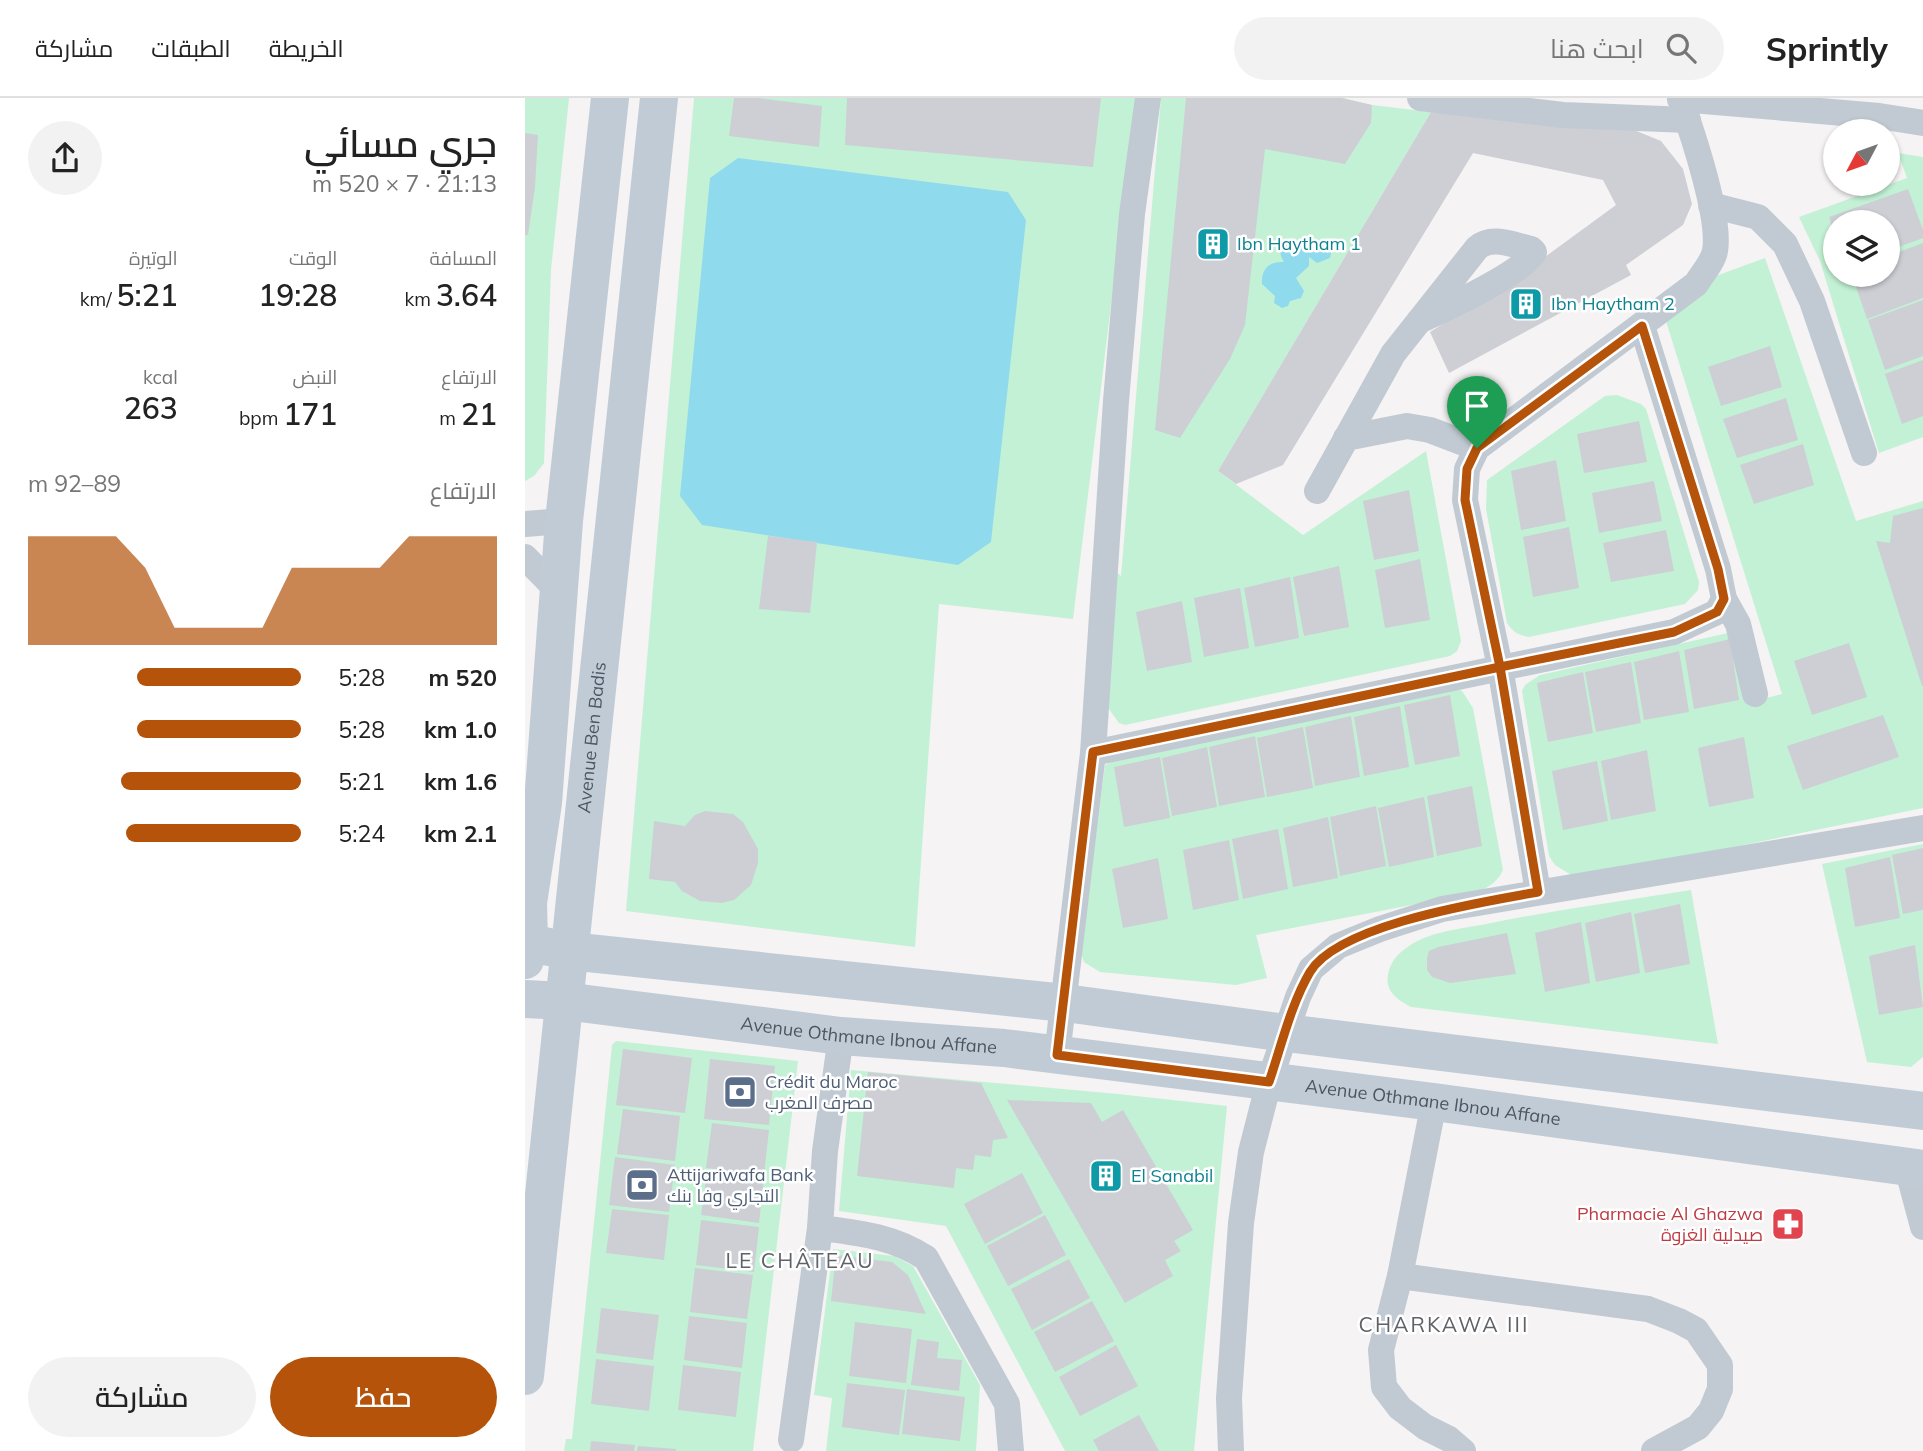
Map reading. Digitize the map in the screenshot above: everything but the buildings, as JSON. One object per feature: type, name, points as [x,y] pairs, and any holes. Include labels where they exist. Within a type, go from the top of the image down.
[{"type":"main road","points":[[610,98],[564,521],[543,803],[528,903],[526,948],[1065,1003],[1286,1033],[1923,1111]]},
{"type":"main road","name":"Avenue Ben Badis","points":[[525,1376],[659,98]]},
{"type":"main road","name":"Avenue Othmane Ibnou Affane","points":[[525,999],[564,1001],[841,1036],[1004,1048],[1434,1102],[1915,1168]]},
{"type":"street","points":[[1057,1055],[1093,752],[1115,414],[1130,240],[1148,98]]},
{"type":"street","points":[[1420,98],[1563,115],[1683,106],[1879,116],[1923,124]]},
{"type":"street","points":[[1538,892],[1500,667],[1465,500],[1467,469],[1477,448],[1696,284],[1715,254],[1716,229],[1711,205],[1683,106]]},
{"type":"street","points":[[1711,205],[1758,217],[1785,244],[1812,301],[1864,453]]},
{"type":"street","points":[[1317,491],[1392,354],[1419,321]]},
{"type":"street","points":[[1642,326],[1718,569],[1724,599],[1738,624],[1755,694]]},
{"type":"street","points":[[1346,438],[1407,426],[1430,430],[1477,448]]},
{"type":"street","points":[[525,524],[564,521]]},
{"type":"street","points":[[525,557],[560,593]]},
{"type":"street","points":[[1093,752],[1674,632],[1717,612],[1724,599]]},
{"type":"street","points":[[1231,1451],[1229,1398],[1241,1223],[1251,1152],[1269,1082],[1298,997],[1311,970],[1338,947],[1380,929],[1442,909],[1923,828]]},
{"type":"street","points":[[791,1440],[820,1228],[825,1151],[841,1036]]},
{"type":"street","points":[[1434,1102],[1400,1276],[1381,1350],[1384,1387],[1400,1408],[1425,1427],[1449,1439],[1462,1451]]},
{"type":"street","points":[[1915,1168],[1923,1227]]},
{"type":"street","points":[[820,1228],[863,1234],[906,1245],[926,1258],[1007,1404],[1011,1451]]},
{"type":"street","points":[[1400,1276],[1649,1309],[1696,1331],[1720,1365],[1720,1389],[1711,1412],[1698,1427],[1654,1451]]},
{"type":"green space","points":[[525,98],[569,98],[551,270],[544,463],[534,476],[525,481]]},
{"type":"green space","points":[[694,98],[1136,98],[1073,619],[939,604],[915,947],[626,911]]},
{"type":"green space","points":[[1161,98],[1342,98],[1372,105],[1431,112],[1218,471],[1303,535],[1426,451],[1461,641],[1457,651],[1450,656],[1125,725],[1119,723],[1106,705],[1115,571],[1121,576]]},
{"type":"green space","points":[[1901,153],[1923,157],[1923,437],[1879,453],[1828,287],[1900,287],[1900,210],[1823,210],[1823,271],[1799,217],[1857,196],[1901,196],[1901,180],[1907,178]]},
{"type":"green space","points":[[1765,258],[1856,521],[1923,501],[1923,808],[1578,879],[1555,865],[1549,856],[1522,691],[1525,685],[1540,675],[1728,633],[1751,702],[1782,694],[1666,321],[1713,277]]},
{"type":"green space","points":[[1617,395],[1641,404],[1646,409],[1699,582],[1698,590],[1685,604],[1529,637],[1519,634],[1507,623],[1486,509],[1487,480],[1605,396]]},
{"type":"green space","points":[[1455,688],[1462,691],[1473,708],[1503,870],[1490,885],[1479,892],[1256,935],[1267,978],[1236,985],[1100,972],[1084,962],[1081,953],[1105,765],[1118,759]]},
{"type":"green space","points":[[1923,844],[1923,1057],[1911,1067],[1867,1062],[1822,864]]},
{"type":"green space","points":[[1691,890],[1718,1044],[1411,1007],[1397,998],[1389,986],[1389,970],[1398,955],[1418,941],[1436,934],[1537,914]]},
{"type":"green space","points":[[616,1041],[798,1061],[753,1451],[564,1451],[566,1439],[572,1439],[612,1045]]},
{"type":"green space","points":[[851,1070],[1227,1106],[1194,1451],[1065,1451],[946,1226],[839,1211]]},
{"type":"green space","points":[[833,1249],[894,1256],[913,1266],[980,1385],[976,1451],[826,1451],[832,1398],[814,1395]]},
{"type":"water","points":[[738,158],[1008,192],[1026,220],[991,542],[958,565],[702,525],[680,496],[710,178]]},
{"type":"water","points":[[1316,240],[1324,241],[1332,249],[1330,258],[1317,263],[1309,257],[1309,266],[1296,278],[1304,291],[1301,298],[1290,301],[1288,306],[1282,308],[1274,303],[1275,296],[1262,284],[1265,270],[1274,263],[1284,262],[1280,252],[1286,242],[1301,245],[1307,251]]},
{"type":"place","name":"Ibn Haytham 1","points":[[1213,244]]},
{"type":"place","name":"Ibn Haytham 2","points":[[1526,304]]},
{"type":"place","name":"Crédit du Maroc مصرف المغرب","points":[[740,1092]]},
{"type":"place","name":"El Sanabil","points":[[1106,1176]]},
{"type":"place","name":"Attijariwafa Bank التجاري وفا بنك","points":[[642,1185]]},
{"type":"place","name":"Pharmacie Al Ghazwa صيدلية الغزوة","points":[[1788,1224]]},
{"type":"district","name":"LE CHÂTEAU","points":[[800,1261]]},
{"type":"district","name":"CHARKAWA III","points":[[1444,1325]]},
{"type":"route","points":[[1477,448],[1467,469],[1465,500],[1500,667],[1093,752],[1057,1055],[1269,1082],[1298,997],[1311,970],[1338,947],[1380,929],[1442,909],[1538,892],[1500,667],[1674,632],[1717,612],[1724,599],[1718,569],[1642,326],[1477,448]]}]
